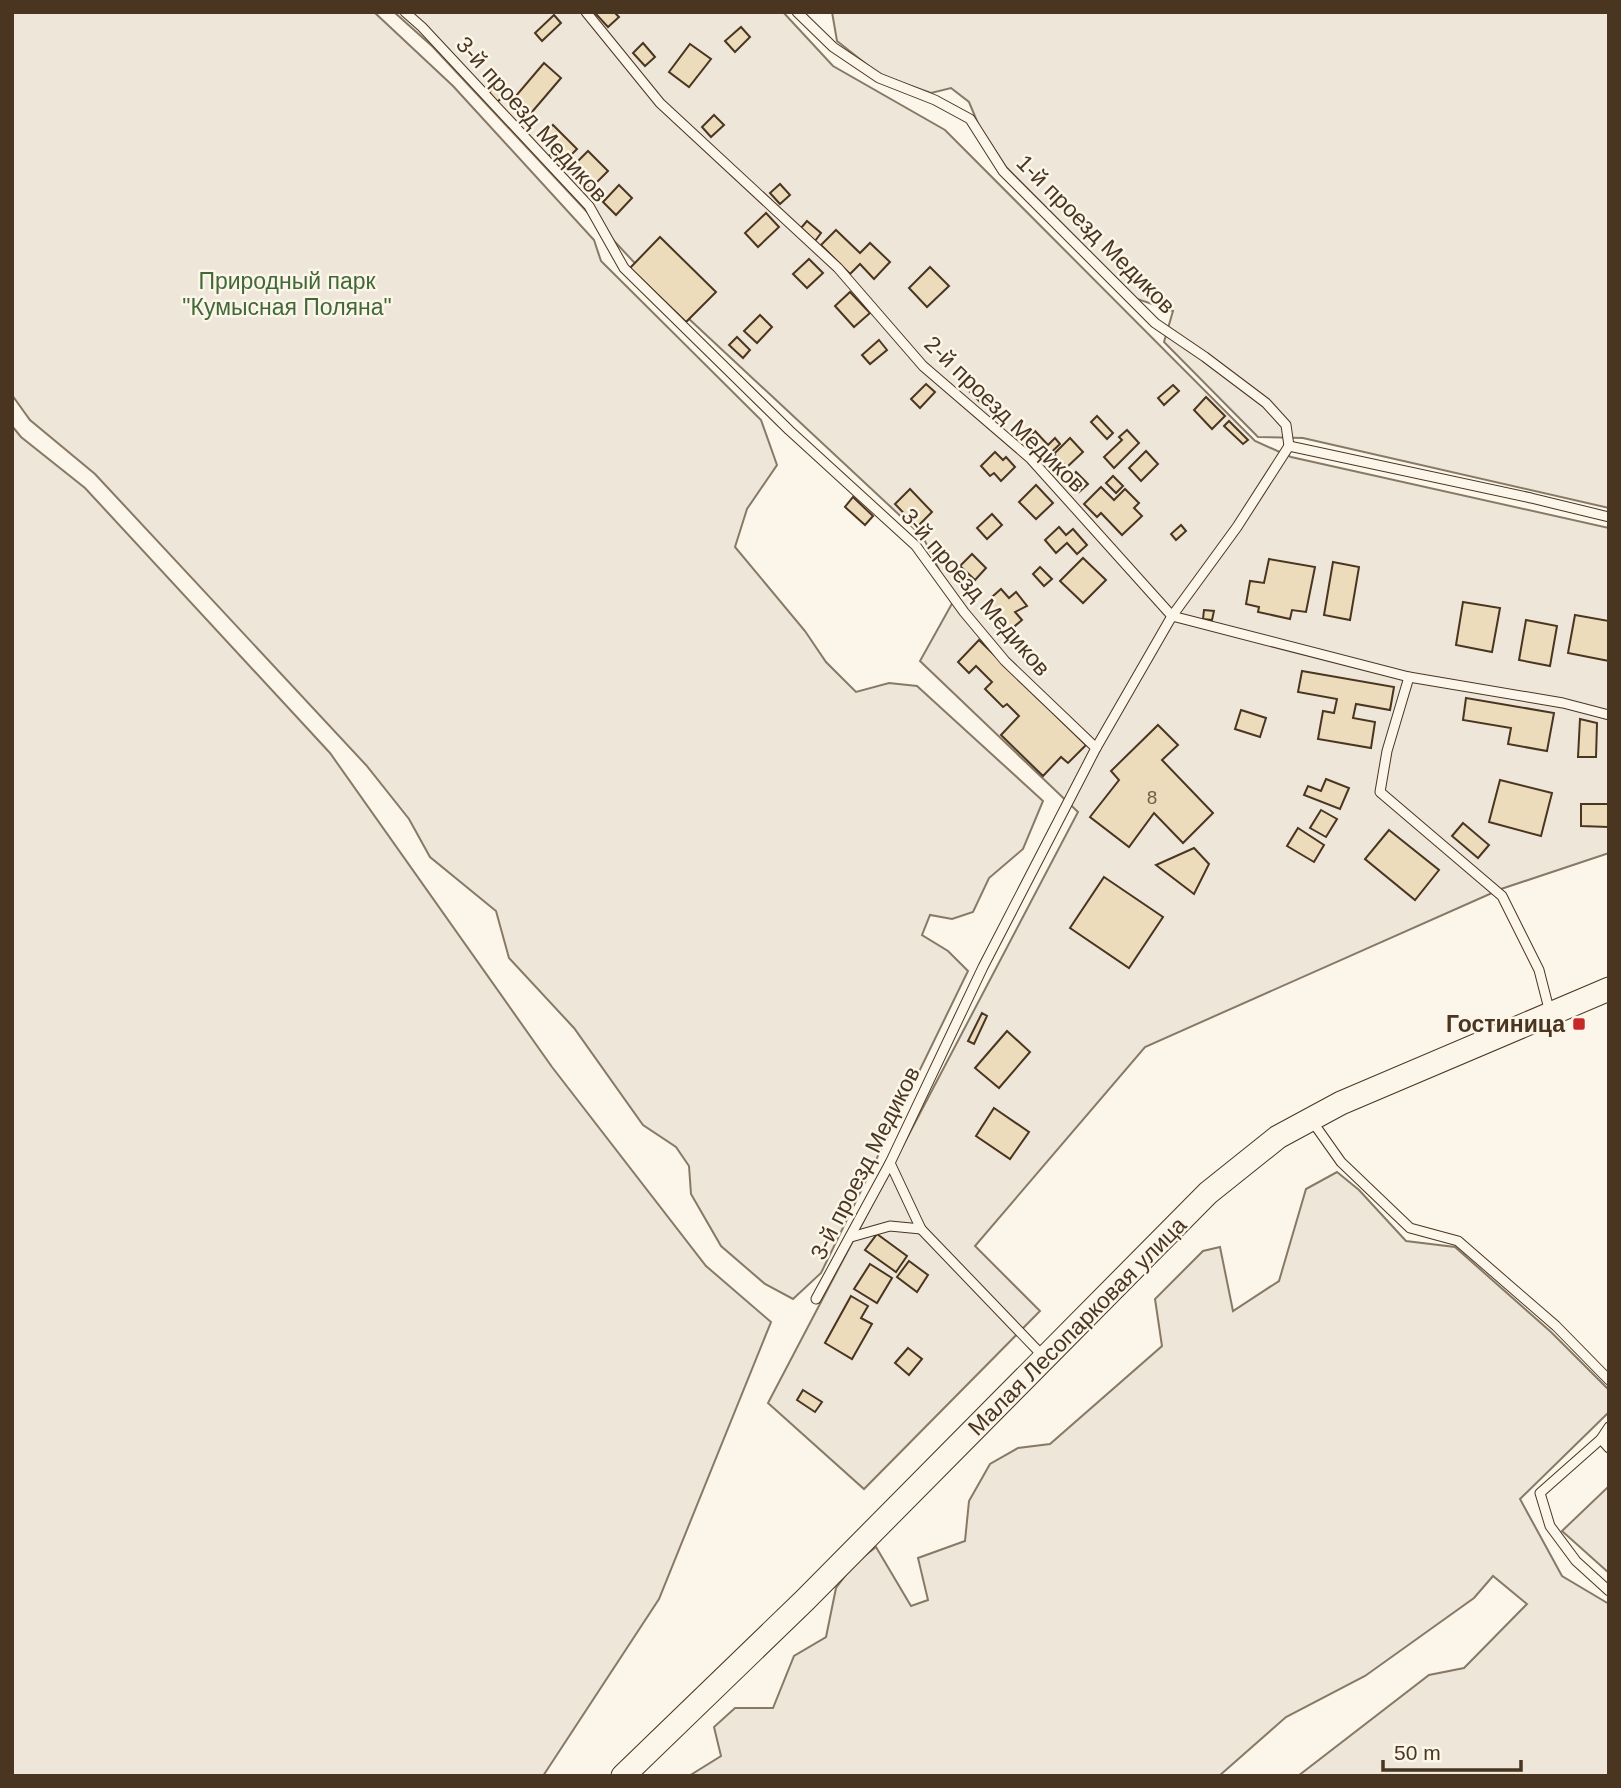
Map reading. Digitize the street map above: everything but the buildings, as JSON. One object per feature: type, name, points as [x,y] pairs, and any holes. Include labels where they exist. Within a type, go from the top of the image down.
[{"type":"street","name":"Малая Лесопарковая улица","points":[[623,1776],[805,1600],[1208,1193],[1278,1137],[1341,1103],[1609,989]]},
{"type":"lane","name":"3-й проезд Медиков","points":[[405,12],[589,206],[624,268],[789,430],[916,546],[964,612],[1005,661],[1096,748],[983,967],[890,1163],[816,1299]]},
{"type":"lane","name":"2-й проезд Медиков","points":[[586,12],[660,103],[838,268],[923,366],[1030,458],[1172,616]]},
{"type":"lane","name":"1-й проезд Медиков","points":[[797,12],[833,47],[879,78],[935,100],[970,119],[1003,171],[1155,323],[1266,403],[1286,425],[1289,446]]},
{"type":"lane","points":[[1096,748],[1172,616],[1237,527],[1289,446],[1609,517]]},
{"type":"lane","points":[[1172,616],[1409,677],[1563,703],[1609,715]]},
{"type":"lane","points":[[1409,677],[1387,751],[1380,792],[1502,896],[1539,970],[1550,1013]]},
{"type":"lane","points":[[1311,1120],[1341,1162],[1410,1228],[1458,1241],[1556,1326],[1609,1380]]},
{"type":"lane","points":[[890,1163],[921,1229],[1045,1359]]},
{"type":"lane","points":[[851,1237],[890,1226],[921,1229]]},
{"type":"lane","points":[[1609,1427],[1601,1439],[1540,1493],[1550,1526],[1576,1561],[1609,1591]]},
{"type":"lane","points":[[1601,1439],[1609,1448]]},
{"type":"green space","name":"Природный парк \"Кумысная Поляна\"","points":[[12,12],[374,12],[453,86],[594,240],[601,261],[761,420],[777,465],[747,509],[735,547],[805,631],[826,662],[856,692],[889,683],[917,686],[1043,801],[1023,849],[989,878],[973,912],[952,919],[930,915],[922,935],[948,951],[968,971],[821,1273],[793,1299],[765,1284],[721,1246],[691,1194],[689,1166],[676,1147],[643,1125],[574,1028],[509,958],[496,911],[430,857],[409,819],[366,765],[95,474],[30,420],[12,395]]},
{"type":"green space","points":[[394,12],[783,12],[833,66],[945,130],[1255,441],[1291,457],[1609,528],[1609,853],[1501,889],[1145,1047],[975,1246],[1040,1311],[864,1489],[768,1403],[1078,812],[920,661],[954,600],[923,537],[673,304],[433,47]]},
{"type":"green space","points":[[832,12],[1609,12],[1609,508],[1303,438],[1258,437],[1164,342],[1173,311],[1137,299],[1006,167],[979,126],[969,102],[951,88],[931,93],[880,75],[837,41]]},
{"type":"green space","points":[[12,426],[21,437],[85,488],[330,753],[552,1067],[706,1266],[771,1322],[659,1599],[543,1776],[12,1776]]},
{"type":"green space","points":[[1337,1172],[1359,1190],[1406,1241],[1455,1247],[1551,1332],[1609,1390],[1609,1412],[1520,1499],[1562,1576],[1609,1604],[1609,1776],[1298,1776],[1429,1675],[1464,1668],[1527,1604],[1493,1576],[1474,1598],[1365,1676],[1286,1717],[1219,1776],[689,1776],[721,1756],[714,1727],[735,1708],[773,1708],[794,1656],[826,1637],[836,1588],[854,1564],[876,1547],[911,1606],[928,1600],[918,1558],[965,1541],[969,1501],[990,1464],[1018,1448],[1050,1444],[1162,1346],[1155,1299],[1203,1251],[1220,1247],[1233,1311],[1279,1281],[1306,1189]]},
{"type":"green space","points":[[1609,1486],[1609,1573],[1562,1531]]},
{"type":"place","name":"Гостиница","points":[[1579,1024]]}]
